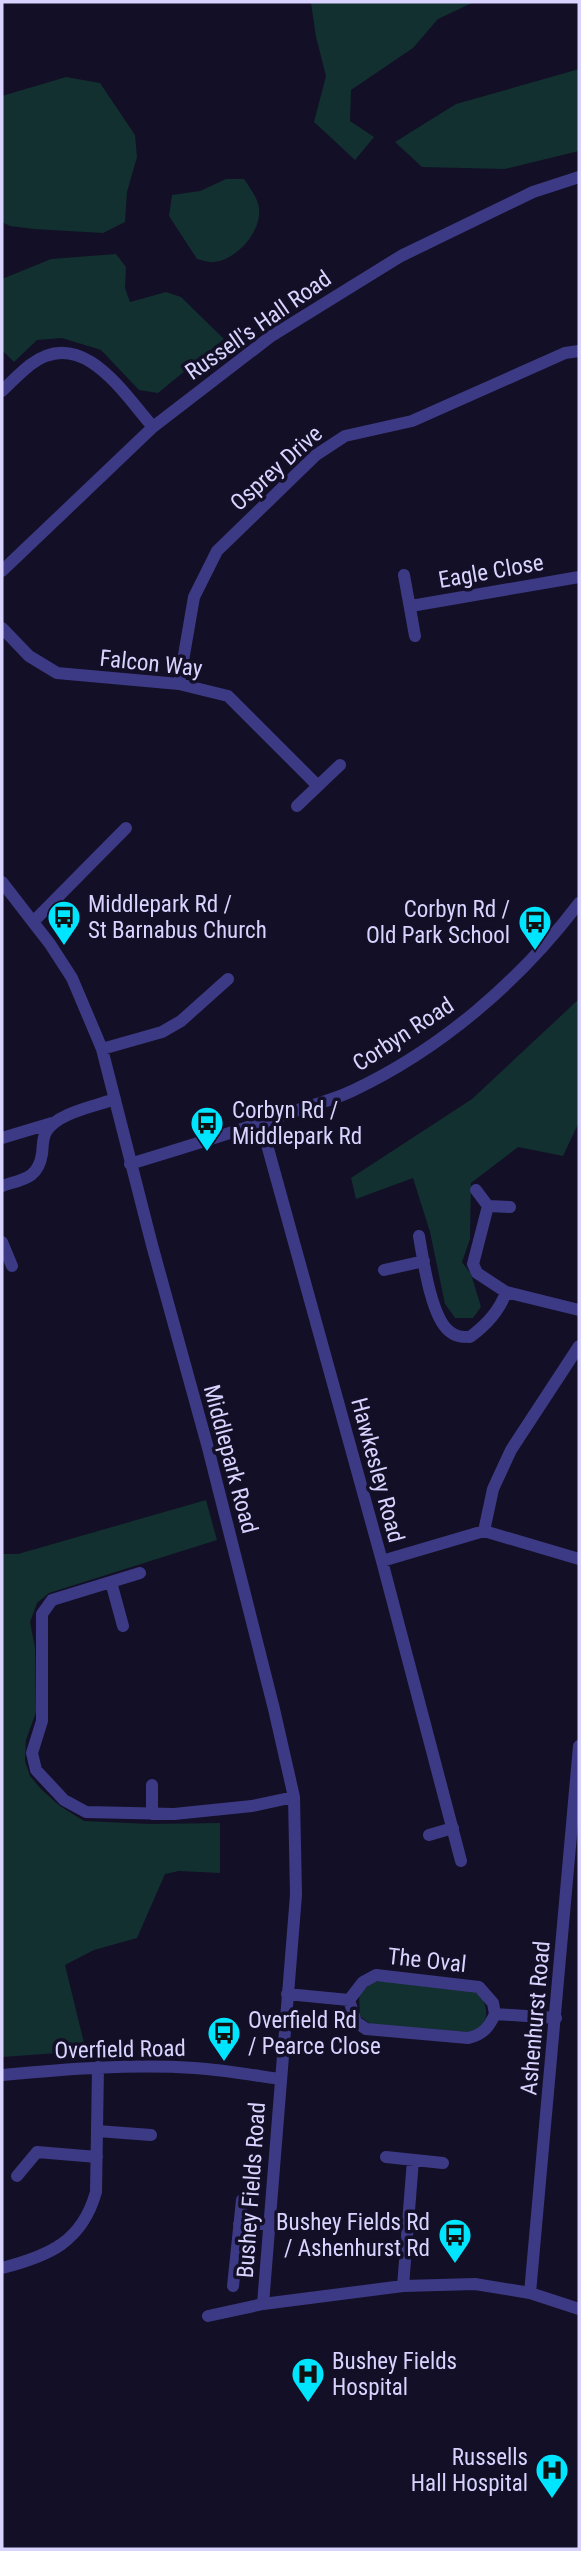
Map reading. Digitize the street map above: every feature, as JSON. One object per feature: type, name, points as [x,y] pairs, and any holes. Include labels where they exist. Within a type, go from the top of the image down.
[{"type":"street","name":"Russell's Hall Road","points":[[2,572],[153,427],[270,337],[401,256],[533,192],[579,177]]},
{"type":"street","name":"Osprey Drive","points":[[179,684],[194,597],[217,551],[316,455],[345,436],[412,421],[565,353],[579,351]]},
{"type":"street","points":[[2,391],[31,364],[58,352],[71,353],[85,358],[107,373],[153,427]]},
{"type":"street","name":"Eagle Close","points":[[404,575],[415,636]]},
{"type":"street","name":"Eagle Close","points":[[411,606],[579,577]]},
{"type":"street","name":"Falcon Way","points":[[2,628],[29,656],[57,673],[179,684],[228,696],[318,786]]},
{"type":"street","points":[[297,806],[341,765]]},
{"type":"street","points":[[33,922],[126,828]]},
{"type":"street","name":"Middlepark Road","points":[[2,882],[72,978],[102,1049],[274,1709],[294,1797],[296,1895],[280,2079]]},
{"type":"street","name":"Corbyn Road","points":[[131,1164],[351,1092],[412,1059],[476,1012],[524,967],[579,903]]},
{"type":"street","points":[[102,1049],[162,1032],[181,1021],[228,979]]},
{"type":"street","points":[[2,1138],[56,1122],[74,1112],[115,1099]]},
{"type":"street","points":[[2,1186],[33,1175],[39,1166],[46,1131],[56,1122]]},
{"type":"street","name":"Hawkesley Road","points":[[261,1123],[382,1561],[460,1861]]},
{"type":"street","points":[[476,1190],[488,1206]]},
{"type":"street","points":[[488,1206],[510,1206]]},
{"type":"street","points":[[488,1206],[474,1264],[477,1273],[506,1292],[579,1310]]},
{"type":"street","points":[[419,1236],[424,1261],[447,1330],[461,1337],[470,1337],[484,1326],[506,1292]]},
{"type":"street","points":[[2,1242],[12,1266]]},
{"type":"street","points":[[384,1270],[424,1261]]},
{"type":"street","points":[[484,1531],[494,1489],[511,1450],[579,1346]]},
{"type":"street","points":[[382,1561],[484,1531],[579,1559]]},
{"type":"street","points":[[141,1573],[52,1600],[42,1614],[42,1721],[32,1753],[36,1770],[64,1800],[86,1812],[174,1814],[252,1806],[294,1797]]},
{"type":"street","points":[[111,1582],[123,1626]]},
{"type":"street","name":"Ashenhurst Road","points":[[530,2293],[576,1817],[579,1746]]},
{"type":"street","points":[[152,1785],[152,1814]]},
{"type":"street","points":[[429,1835],[453,1828]]},
{"type":"street","name":"The Oval","points":[[349,2000],[363,1982],[376,1975],[479,1987],[493,2003],[495,2014]]},
{"type":"street","points":[[287,1994],[349,2000],[356,2022],[366,2029],[379,2031],[468,2038],[478,2036],[495,2014],[556,2018]]},
{"type":"street","points":[[2,2267],[35,2259],[54,2250],[81,2227],[92,2207],[96,2192],[98,2067]]},
{"type":"street","name":"Overfield Road","points":[[2,2075],[98,2067],[196,2068],[280,2079]]},
{"type":"street","name":"Bushey Fields Road","points":[[263,2304],[280,2079]]},
{"type":"street","points":[[97,2131],[151,2135]]},
{"type":"street","points":[[17,2176],[37,2152],[97,2157]]},
{"type":"street","points":[[386,2157],[443,2163]]},
{"type":"street","points":[[403,2286],[413,2160]]},
{"type":"street","points":[[233,2286],[242,2200]]},
{"type":"street","points":[[239,2224],[269,2224]]},
{"type":"street","name":"Bushey Fields Road","points":[[208,2316],[263,2304],[403,2286],[475,2284],[530,2293],[579,2309]]},
{"type":"green space","points":[[313,2],[474,2],[438,19],[413,48],[351,90],[350,121],[374,137],[355,160],[314,122],[326,76],[316,37]]},
{"type":"green space","points":[[579,69],[579,151],[505,169],[422,167],[395,142],[456,104]]},
{"type":"green space","points":[[66,77],[100,83],[135,135],[137,157],[127,192],[125,222],[103,233],[34,229],[10,226],[2,222],[2,96]]},
{"type":"green space","points":[[226,179],[244,179],[251,189],[259,208],[256,226],[246,243],[231,256],[212,262],[197,259],[169,216],[172,195],[200,191]]},
{"type":"green space","points":[[116,254],[126,267],[125,288],[130,302],[166,292],[181,297],[224,339],[158,393],[139,390],[101,350],[62,338],[37,340],[14,362],[2,350],[2,279],[51,259]]},
{"type":"green space","points":[[579,999],[579,1122],[563,1156],[518,1147],[471,1183],[470,1239],[462,1262],[471,1274],[481,1307],[473,1318],[455,1318],[445,1304],[430,1232],[413,1178],[356,1199],[351,1178],[472,1099]]},
{"type":"green space","points":[[206,1500],[217,1540],[49,1593],[37,1603],[30,1622],[35,1648],[36,1712],[26,1740],[25,1761],[30,1776],[41,1789],[60,1806],[84,1821],[220,1823],[220,1873],[179,1871],[165,1874],[137,1938],[94,1950],[65,1965],[86,2051],[2,2057],[2,1554],[18,1554]]},
{"type":"green space","points":[[379,1981],[478,1991],[486,2016],[481,2026],[467,2032],[370,2024],[360,2016],[359,1995],[371,1983]]},
{"type":"place","name":"Middlepark Rd / St Barnabus Church","points":[[64,947]]},
{"type":"place","name":"Corbyn Rd / Old Park School","points":[[535,952]]},
{"type":"place","name":"Corbyn Rd / Middlepark Rd","points":[[207,1153]]},
{"type":"place","name":"Overfield Rd / Pearce Close","points":[[224,2063]]},
{"type":"place","name":"Bushey Fields Rd / Ashenhurst Rd","points":[[455,2265]]},
{"type":"place","name":"Bushey Fields Hospital","points":[[308,2404]]},
{"type":"place","name":"Russells Hall Hospital","points":[[552,2500]]}]
